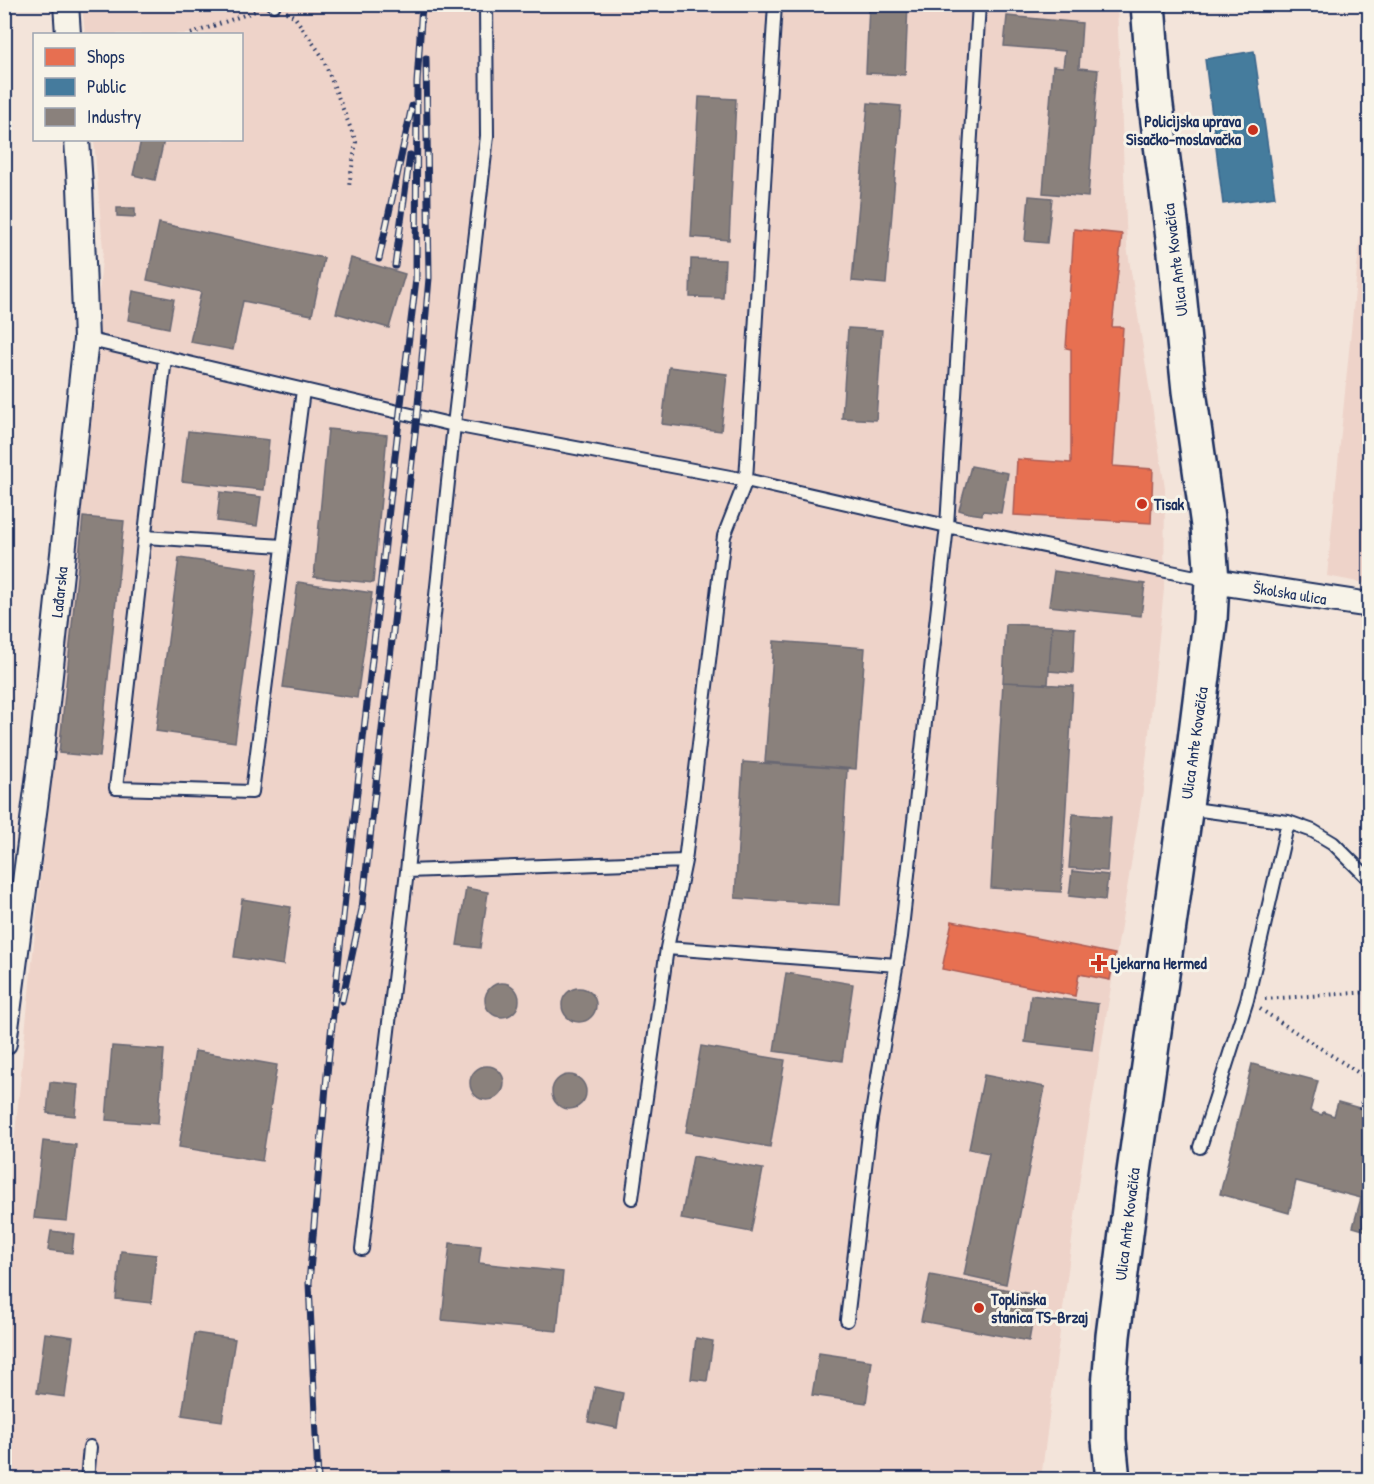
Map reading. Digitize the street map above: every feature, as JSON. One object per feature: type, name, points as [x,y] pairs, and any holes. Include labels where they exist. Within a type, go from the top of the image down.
[{"type":"main road","name":"Ulica Ante Kovačića","points":[[1113,1479],[1109,1440],[1109,1387],[1113,1336],[1210,621],[1212,581],[1208,526],[1189,391],[1175,253],[1155,98],[1148,4]]},
{"type":"street","points":[[66,4],[68,33]]},
{"type":"street","name":"Lađarska","points":[[4,1042],[41,759],[86,339],[77,141]]},
{"type":"street","name":"Školska ulica","points":[[1212,581],[1370,605]]},
{"type":"lane","points":[[362,1249],[407,871],[487,136],[486,4]]},
{"type":"lane","points":[[632,1198],[667,948],[685,861],[724,536],[746,480],[775,4]]},
{"type":"lane","points":[[847,1320],[870,1125],[902,938],[947,526],[979,4]]},
{"type":"lane","points":[[86,339],[454,425],[746,480],[947,526],[1212,581]]},
{"type":"lane","points":[[165,358],[116,788],[252,792],[303,390]]},
{"type":"lane","points":[[145,537],[283,546]]},
{"type":"lane","points":[[1185,808],[1288,822],[1313,831],[1333,843],[1370,880]]},
{"type":"lane","points":[[1200,1148],[1247,1000],[1288,822]]},
{"type":"lane","points":[[407,871],[685,861]]},
{"type":"lane","points":[[667,948],[897,965]]},
{"type":"lane","points":[[87,1479],[90,1447]]},
{"type":"path","points":[[194,33],[274,5],[294,16],[322,56],[356,142],[349,186]]},
{"type":"path","points":[[1247,1000],[1370,992]]},
{"type":"path","points":[[1247,1000],[1368,1079]]},
{"type":"path","points":[[1360,1109],[1370,1072]]},
{"type":"shaded area","points":[[82,5],[1117,5],[1127,246],[1165,488],[1164,589],[1143,791],[1081,1170],[1041,1479],[5,1480],[5,1234],[103,250],[94,141],[243,141],[243,33],[85,33]]},
{"type":"shaded area","points":[[1366,178],[1370,179],[1369,584],[1327,576]]},
{"type":"building: Shops","points":[[1074,229],[1122,234],[1112,327],[1123,327],[1113,466],[1153,469],[1151,523],[1014,515],[1017,459],[1071,463],[1071,349],[1066,348]]},
{"type":"building: Shops","points":[[952,921],[1115,954],[1110,980],[1079,974],[1075,996],[942,969]]},
{"type":"building: Public","points":[[1254,51],[1275,197],[1223,204],[1205,59]]},
{"type":"building: Industry","points":[[869,4],[908,4],[905,75],[866,73]]},
{"type":"building: Industry","points":[[1007,16],[1082,23],[1079,68],[1098,70],[1088,197],[1043,193],[1053,66],[1063,67],[1065,51],[1004,46]]},
{"type":"building: Industry","points":[[699,97],[736,99],[729,240],[691,237]]},
{"type":"building: Industry","points":[[868,103],[901,106],[886,284],[852,281]]},
{"type":"building: Industry","points":[[141,141],[164,141],[155,180],[133,175]]},
{"type":"building: Industry","points":[[1029,196],[1052,198],[1047,243],[1025,241]]},
{"type":"building: Industry","points":[[117,208],[135,208],[135,217],[117,216]]},
{"type":"building: Industry","points":[[159,223],[324,258],[312,315],[243,301],[233,350],[190,342],[201,292],[147,280]]},
{"type":"building: Industry","points":[[351,258],[405,274],[389,328],[336,313]]},
{"type":"building: Industry","points":[[691,259],[725,260],[723,298],[690,297]]},
{"type":"building: Industry","points":[[133,291],[174,299],[169,328],[128,320]]},
{"type":"building: Industry","points":[[848,328],[882,330],[876,420],[842,418]]},
{"type":"building: Industry","points":[[669,367],[727,374],[721,431],[662,424]]},
{"type":"building: Industry","points":[[328,429],[387,435],[373,583],[314,577]]},
{"type":"building: Industry","points":[[188,431],[269,440],[264,490],[182,481]]},
{"type":"building: Industry","points":[[971,466],[1008,473],[1001,513],[983,511],[982,515],[959,510]]},
{"type":"building: Industry","points":[[220,492],[261,497],[257,526],[217,521]]},
{"type":"building: Industry","points":[[83,517],[124,521],[100,757],[59,753]]},
{"type":"building: Industry","points":[[179,558],[258,569],[235,742],[156,731]]},
{"type":"building: Industry","points":[[1054,571],[1145,584],[1141,616],[1049,606]]},
{"type":"building: Industry","points":[[298,582],[372,593],[357,698],[283,687]]},
{"type":"building: Industry","points":[[1006,624],[1052,626],[1048,684],[1003,682]]},
{"type":"building: Industry","points":[[1052,626],[1075,628],[1073,673],[1049,671]]},
{"type":"building: Industry","points":[[774,641],[865,648],[856,769],[765,762]]},
{"type":"building: Industry","points":[[1003,682],[1073,686],[1061,892],[991,888]]},
{"type":"building: Industry","points":[[743,762],[847,769],[839,905],[735,898]]},
{"type":"building: Industry","points":[[1073,814],[1111,817],[1107,871],[1069,868]]},
{"type":"building: Industry","points":[[1072,871],[1108,875],[1105,900],[1069,896]]},
{"type":"building: Industry","points":[[466,888],[488,892],[480,948],[457,945]]},
{"type":"building: Industry","points":[[242,899],[291,907],[283,965],[234,957]]},
{"type":"building: Industry","points":[[786,973],[853,984],[842,1061],[774,1051]]},
{"type":"building: Industry","points":[[502,983],[514,988],[519,1000],[514,1012],[502,1017],[490,1012],[485,1000],[490,988]]},
{"type":"building: Industry","points":[[579,988],[591,993],[596,1005],[591,1017],[579,1022],[567,1017],[562,1005],[567,993]]},
{"type":"building: Industry","points":[[1031,995],[1098,1004],[1092,1050],[1025,1042]]},
{"type":"building: Industry","points":[[112,1046],[164,1050],[158,1124],[106,1120]]},
{"type":"building: Industry","points":[[701,1046],[785,1060],[770,1147],[686,1132]]},
{"type":"building: Industry","points":[[195,1051],[277,1065],[262,1161],[179,1147]]},
{"type":"building: Industry","points":[[1252,1064],[1318,1081],[1310,1111],[1334,1116],[1338,1102],[1370,1111],[1366,1124],[1370,1125],[1370,1232],[1353,1227],[1361,1198],[1296,1181],[1289,1213],[1220,1194]]},
{"type":"building: Industry","points":[[487,1066],[499,1071],[504,1083],[499,1095],[487,1100],[475,1095],[470,1083],[475,1071]]},
{"type":"building: Industry","points":[[569,1075],[581,1080],[586,1092],[581,1104],[569,1109],[557,1104],[552,1092],[557,1080]]},
{"type":"building: Industry","points":[[984,1075],[1045,1087],[1006,1284],[964,1275],[989,1153],[969,1149]]},
{"type":"building: Industry","points":[[50,1082],[78,1085],[75,1116],[47,1113]]},
{"type":"building: Industry","points":[[43,1141],[76,1145],[67,1221],[34,1218]]},
{"type":"building: Industry","points":[[693,1156],[763,1169],[751,1232],[681,1219]]},
{"type":"building: Industry","points":[[51,1231],[74,1234],[72,1253],[48,1250]]},
{"type":"building: Industry","points":[[450,1243],[481,1246],[479,1263],[563,1272],[557,1331],[442,1320]]},
{"type":"building: Industry","points":[[121,1251],[156,1255],[151,1303],[116,1299]]},
{"type":"building: Industry","name":"Toplinska stanica TS-Brzaj","points":[[930,1275],[1037,1295],[1029,1341],[921,1321]]},
{"type":"building: Industry","points":[[45,1333],[73,1337],[65,1397],[37,1393]]},
{"type":"building: Industry","points":[[195,1333],[235,1339],[222,1421],[182,1415]]},
{"type":"building: Industry","points":[[696,1338],[713,1341],[707,1381],[691,1379]]},
{"type":"building: Industry","points":[[819,1353],[872,1361],[866,1403],[812,1395]]},
{"type":"building: Industry","points":[[595,1387],[623,1393],[617,1428],[588,1422]]},
{"type":"railway","points":[[318,1480],[309,1283],[345,898],[416,279],[417,83],[422,4]]},
{"type":"railway","points":[[342,1001],[362,909],[417,416],[429,278],[426,58]]},
{"type":"railway","points":[[379,259],[412,106]]},
{"type":"railway","points":[[395,266],[410,155]]},
{"type":"place","name":"Policijska uprava Sisačko-moslavačka","points":[[1253,130]]},
{"type":"place","name":"Tisak","points":[[1142,504]]},
{"type":"place","name":"Ljekarna Hermed","points":[[1099,963]]},
{"type":"place","name":"Toplinska stanica TS-Brzaj","points":[[979,1308]]}]
